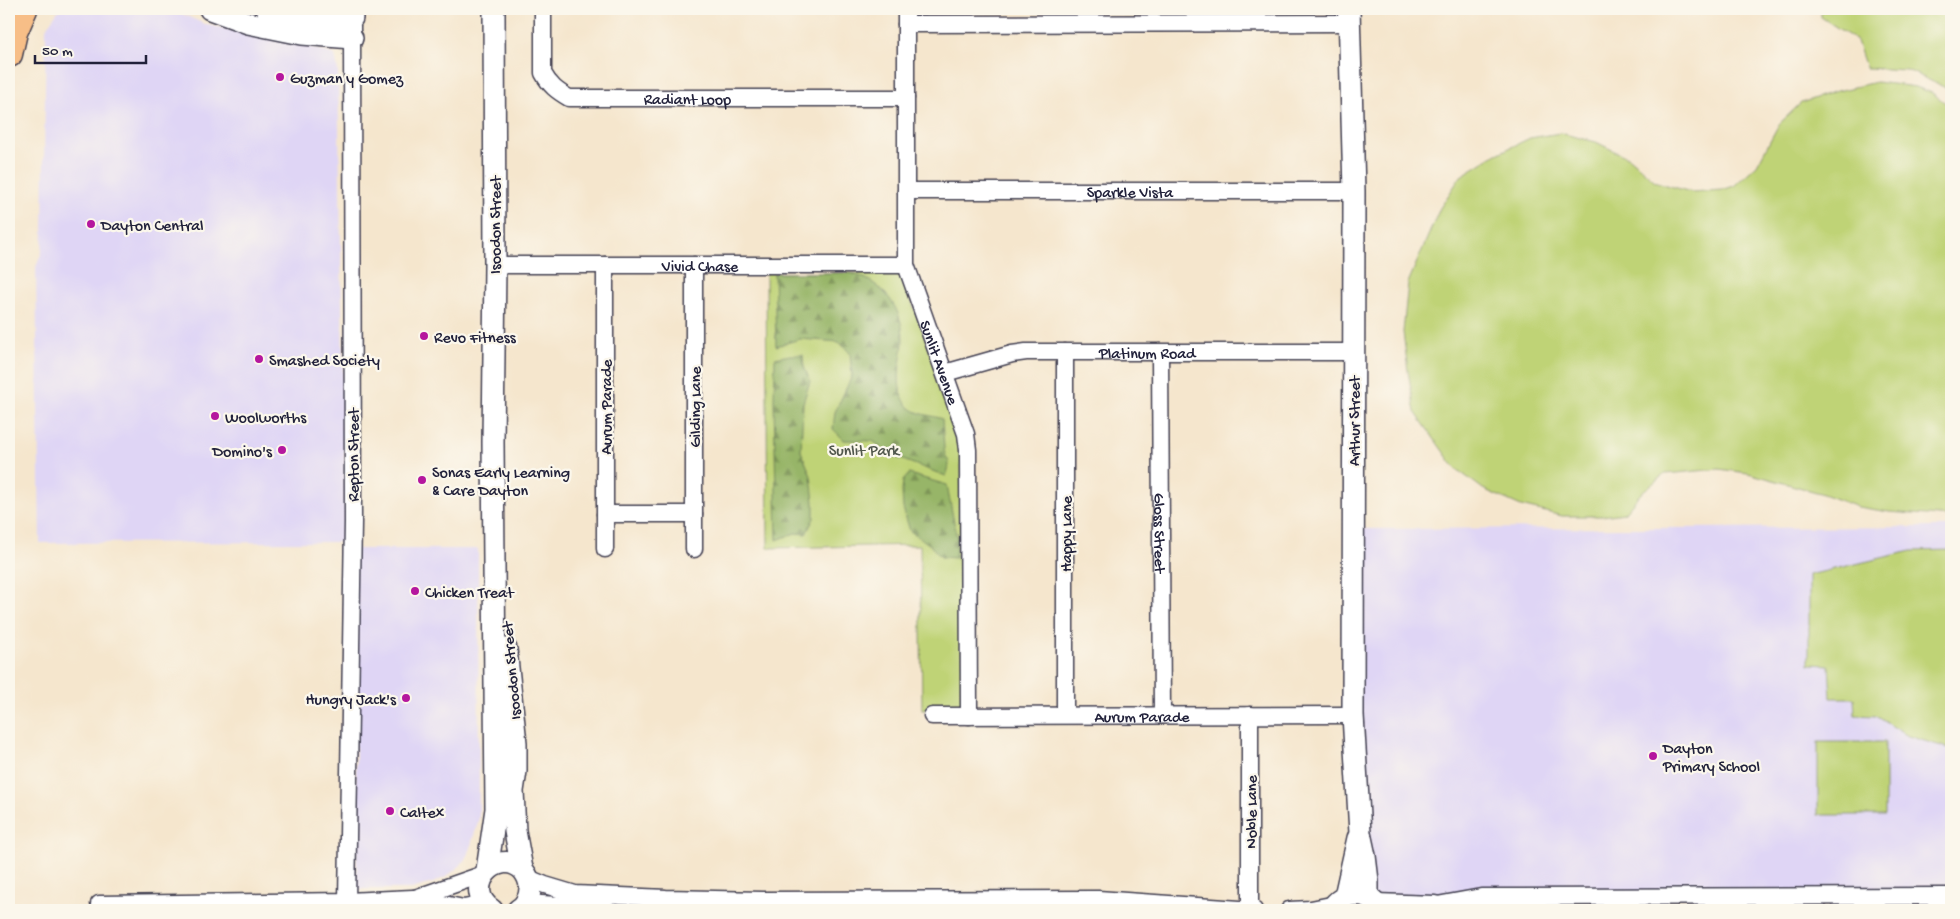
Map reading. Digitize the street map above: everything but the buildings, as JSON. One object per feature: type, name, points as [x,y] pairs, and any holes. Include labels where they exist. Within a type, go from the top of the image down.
[{"type":"main road","points":[[9,12],[15,9]]},
{"type":"main road","points":[[9,54],[14,32],[24,9]]},
{"type":"street","points":[[210,9],[257,24],[302,34],[352,22]]},
{"type":"street","points":[[250,9],[286,16],[352,22]]},
{"type":"street","name":"Isoodon Street","points":[[489,908],[480,891],[480,884],[486,872],[496,809],[493,442],[495,265],[494,9]]},
{"type":"street","name":"Radiant Loop","points":[[543,9],[543,73],[557,92],[570,98],[906,98]]},
{"type":"street","points":[[906,16],[1349,16]]},
{"type":"street","name":"Sunlit Avenue","points":[[906,16],[906,265],[966,434],[968,450],[970,716]]},
{"type":"street","name":"Arthur Street","points":[[1349,16],[1354,191],[1353,714],[1360,833],[1368,881],[1375,903]]},
{"type":"street","name":"Repton Street","points":[[347,901],[352,522],[352,22]]},
{"type":"street","name":"Sparkle Vista","points":[[906,191],[1354,191]]},
{"type":"street","name":"Vivid Chase","points":[[495,265],[906,265]]},
{"type":"street","name":"Aurum Parade","points":[[605,265],[605,549]]},
{"type":"street","name":"Gilding Lane","points":[[694,265],[694,549]]},
{"type":"street","name":"Platinum Road","points":[[945,373],[1012,354],[1065,352],[1353,352]]},
{"type":"street","name":"Happy Lane","points":[[1065,352],[1065,716]]},
{"type":"street","name":"Gloss Street","points":[[1160,352],[1162,715]]},
{"type":"street","name":"Isoodon Street","points":[[493,442],[507,553],[504,625],[516,743],[516,771],[513,791],[514,831],[530,890],[522,908]]},
{"type":"street","points":[[605,514],[694,514]]},
{"type":"street","name":"Aurum Parade","points":[[932,716],[1353,714]]},
{"type":"street","name":"Noble Lane","points":[[1250,715],[1250,910]]},
{"type":"street","name":"Arthur Street","points":[[1337,903],[1360,833]]},
{"type":"street","points":[[413,898],[486,872],[496,865],[507,863],[525,873],[574,894],[763,905],[1098,899],[1165,908],[1254,910]]},
{"type":"street","points":[[1289,910],[1311,909],[1337,903],[1356,894],[1375,903],[1430,907],[1481,897],[1549,904],[1853,903],[1951,896]]},
{"type":"street","points":[[98,904],[140,907],[413,898],[464,908],[489,908]]},
{"type":"street","points":[[522,908],[631,905],[666,898]]},
{"type":"shaded area","points":[[62,9],[171,9],[207,25],[297,42],[335,55],[338,71],[346,541],[40,543],[36,267],[42,252],[43,230],[46,28],[58,11]]},
{"type":"shaded area","points":[[936,9],[1340,9],[936,11]]},
{"type":"shaded area","name":"Dayton Primary School","points":[[1951,527],[1951,896],[1368,897],[1353,529]]},
{"type":"shaded area","points":[[354,549],[478,549],[479,818],[468,855],[460,866],[446,877],[411,889],[357,889]]},
{"type":"green space","points":[[1821,9],[1951,9],[1951,82],[1946,88],[1907,70],[1866,68],[1857,41],[1821,17]]},
{"type":"green space","points":[[1876,82],[1916,87],[1932,93],[1951,107],[1951,517],[1889,512],[1858,507],[1820,493],[1748,473],[1719,469],[1665,474],[1643,491],[1624,513],[1602,516],[1562,516],[1521,506],[1483,489],[1455,468],[1415,412],[1403,332],[1408,283],[1440,208],[1461,176],[1493,156],[1530,138],[1560,133],[1596,142],[1629,158],[1655,181],[1663,184],[1691,192],[1722,190],[1734,186],[1757,165],[1779,124],[1801,103],[1833,92]]},
{"type":"green space","name":"Sunlit Park","points":[[766,273],[901,273],[961,434],[964,709],[922,710],[920,545],[768,548]]},
{"type":"green space","points":[[774,273],[851,273],[875,284],[885,293],[898,313],[902,325],[903,338],[899,381],[902,395],[912,410],[942,419],[945,452],[949,462],[946,476],[892,456],[873,441],[844,440],[833,429],[835,412],[852,376],[850,353],[839,342],[800,339],[776,346]]},
{"type":"green space","points":[[803,355],[804,367],[810,381],[803,403],[801,451],[811,476],[814,518],[806,534],[795,533],[777,540],[775,358]]},
{"type":"green space","points":[[909,474],[947,485],[957,539],[955,558],[941,557],[929,544],[910,531],[903,508],[902,490],[903,481]]},
{"type":"green space","points":[[1951,550],[1951,749],[1908,736],[1876,716],[1855,715],[1854,698],[1831,698],[1829,665],[1809,664],[1809,575],[1911,551]]},
{"type":"green space","points":[[1818,742],[1885,742],[1885,815],[1818,815]]},
{"type":"green space","points":[[1501,907],[1528,908],[1531,910],[1462,910]]},
{"type":"place","name":"Guzman y Gomez","points":[[280,77]]},
{"type":"place","name":"Dayton Central","points":[[91,224]]},
{"type":"place","name":"Revo Fitness","points":[[424,336]]},
{"type":"place","name":"Smashed Society","points":[[259,359]]},
{"type":"place","name":"Woolworths","points":[[215,416]]},
{"type":"place","name":"Domino's","points":[[282,450]]},
{"type":"place","name":"Sonas Early Learning & Care Dayton","points":[[422,480]]},
{"type":"place","name":"Chicken Treat","points":[[415,591]]},
{"type":"place","name":"Hungry Jack's","points":[[406,698]]},
{"type":"place","name":"Dayton Primary School","points":[[1653,756]]},
{"type":"place","name":"Caltex","points":[[390,811]]}]
